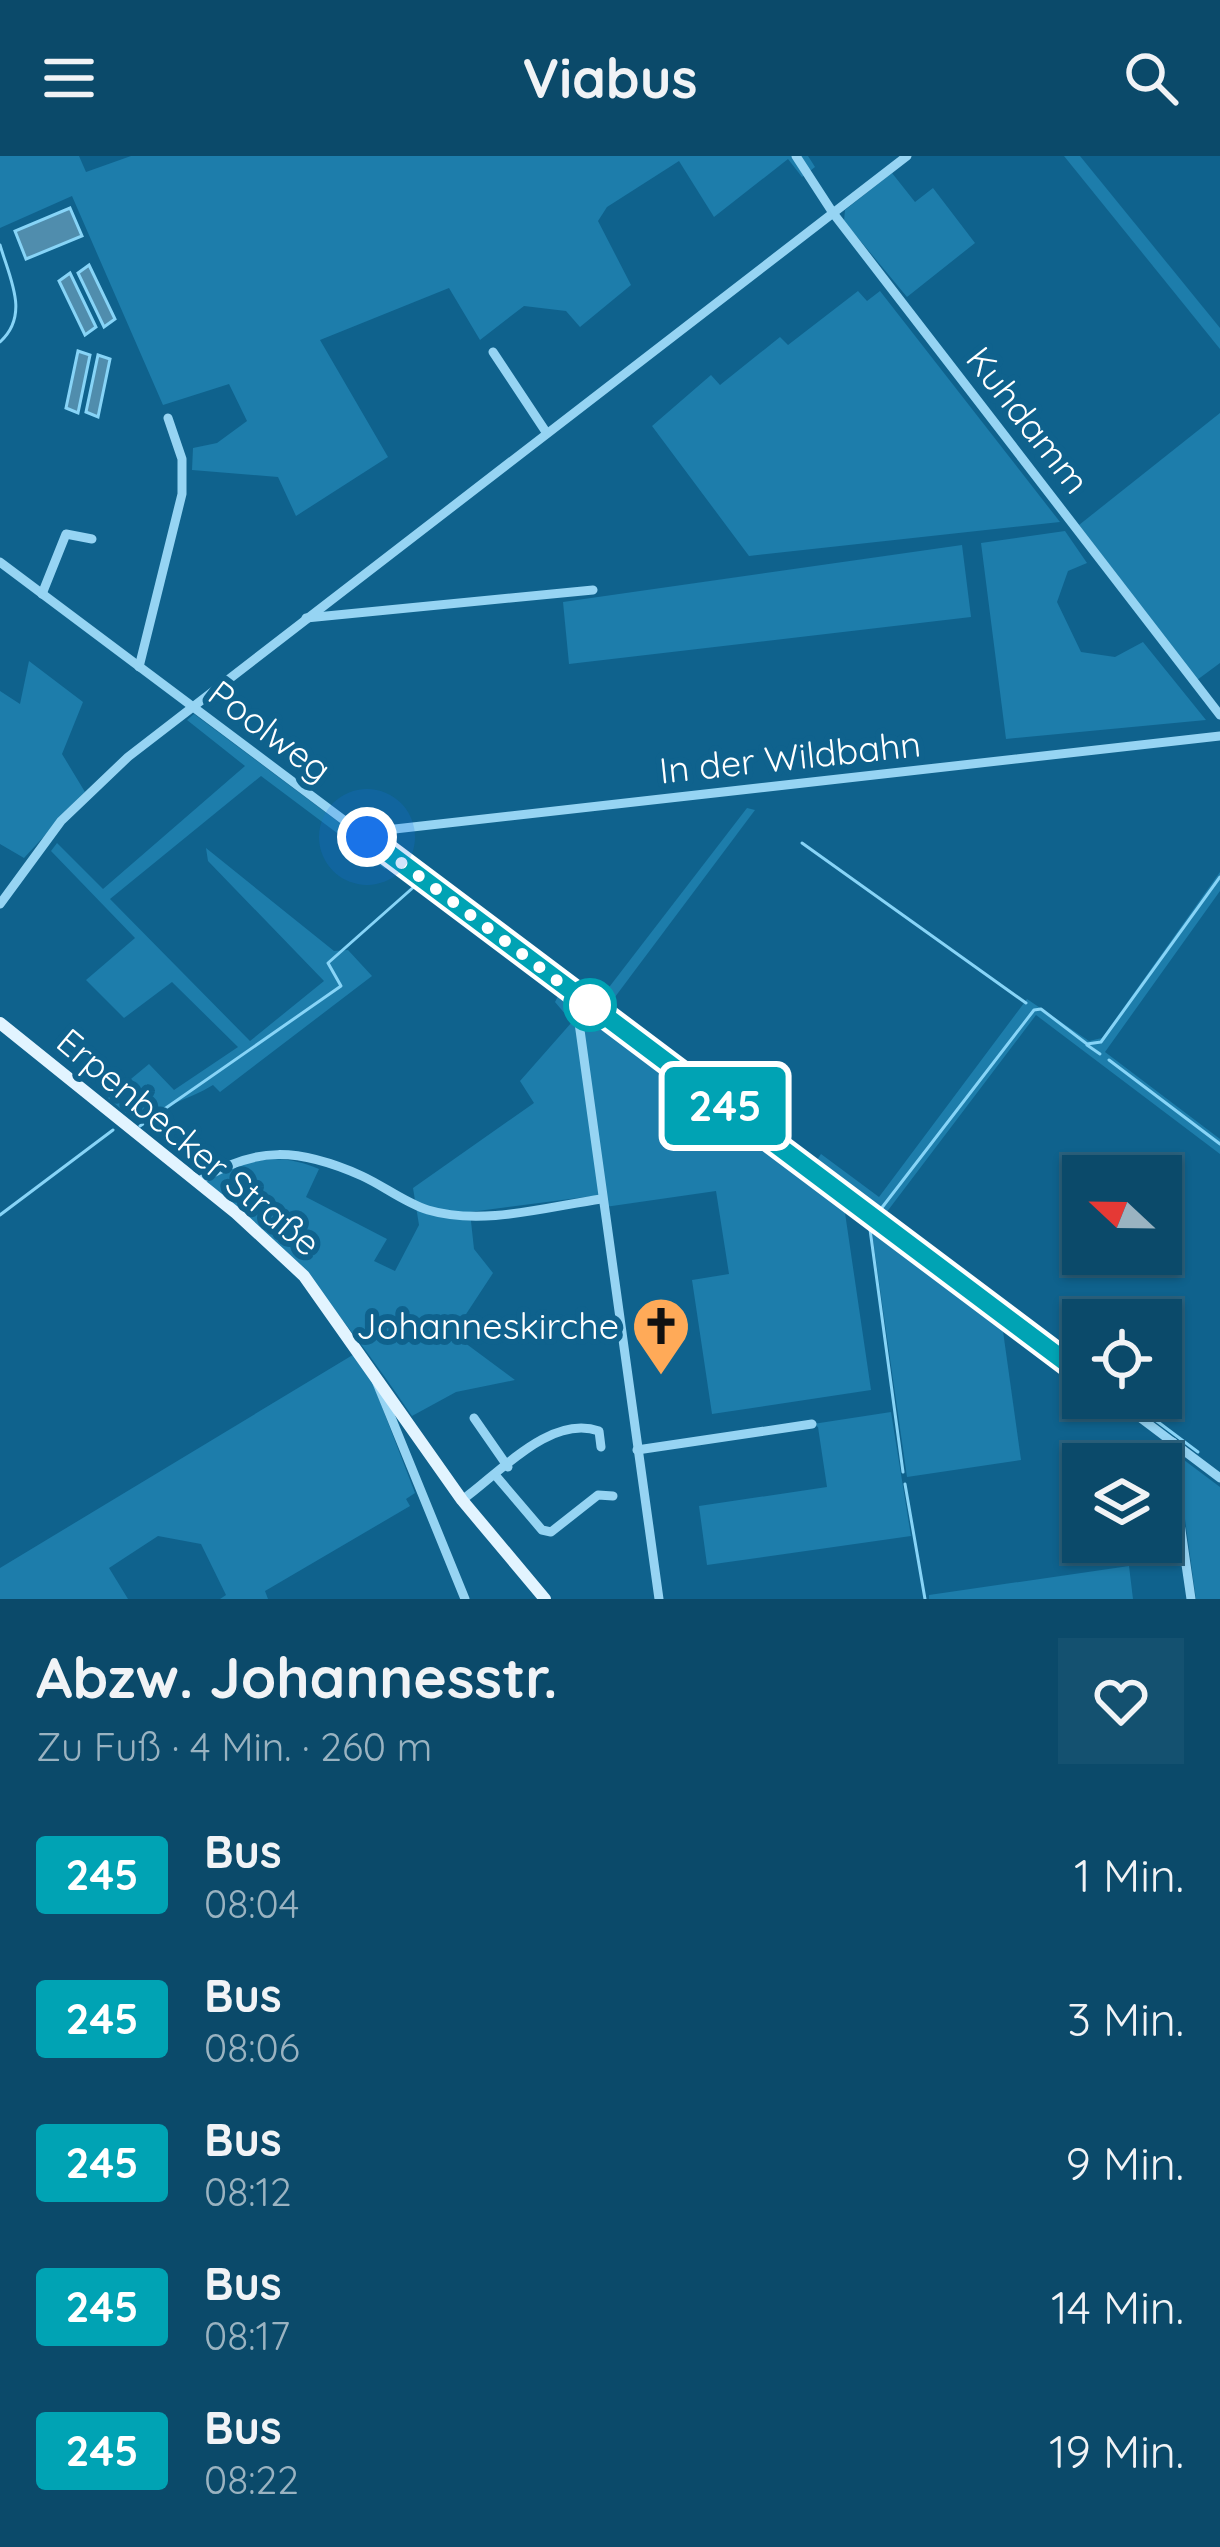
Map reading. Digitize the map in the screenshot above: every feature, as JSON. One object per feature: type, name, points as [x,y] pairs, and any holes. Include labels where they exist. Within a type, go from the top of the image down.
[{"type":"main road","name":"Erpenbecker Straße","points":[[0,1023],[197,1182],[304,1276],[462,1500],[545,1599]]},
{"type":"street","name":"Kuhdamm","points":[[796,156],[833,213],[1220,715]]},
{"type":"street","points":[[0,904],[61,821],[191,706],[907,156]]},
{"type":"street","points":[[493,352],[546,432]]},
{"type":"street","points":[[139,667],[182,494],[182,458],[168,418]]},
{"type":"street","points":[[43,594],[66,534],[92,539]]},
{"type":"street","name":"Poolweg","points":[[0,562],[1062,1359]]},
{"type":"street","points":[[306,618],[593,590]]},
{"type":"street","name":"In der Wildbahn","points":[[367,837],[377,831],[1220,736]]},
{"type":"street","points":[[575,994],[659,1599]]},
{"type":"street","points":[[197,1182],[227,1163],[274,1151],[359,1174],[427,1210],[479,1216],[602,1199]]},
{"type":"street","name":"Erpenbecker Straße","points":[[375,1372],[374,1388],[464,1599]]},
{"type":"street","points":[[474,1418],[508,1467]]},
{"type":"street","points":[[1142,1419],[1220,1478]]},
{"type":"street","points":[[637,1450],[812,1424]]},
{"type":"street","points":[[462,1500],[546,1434],[586,1426],[599,1431],[601,1447]]},
{"type":"street","points":[[1173,1442],[1170,1454],[1191,1599]]},
{"type":"street","points":[[496,1476],[542,1530],[551,1532],[598,1496],[614,1496]]},
{"type":"shaded area","points":[[0,156],[79,156],[86,172],[131,156],[808,156],[815,167],[802,177],[788,159],[714,217],[679,161],[607,207],[598,221],[631,285],[580,327],[566,311],[524,306],[480,340],[449,288],[320,340],[388,457],[296,516],[278,477],[192,470],[193,448],[217,443],[247,421],[229,384],[163,405],[72,196],[0,228]]},
{"type":"shaded area","points":[[1064,156],[1080,156],[1220,328],[1220,349]]},
{"type":"shaded area","points":[[892,173],[915,202],[933,188],[975,243],[907,297],[844,221],[845,210]]},
{"type":"shaded area","points":[[70,208],[82,236],[26,259],[15,231]]},
{"type":"shaded area","points":[[89,265],[115,319],[104,327],[78,273]]},
{"type":"shaded area","points":[[70,273],[96,327],[85,335],[59,281]]},
{"type":"shaded area","points":[[858,291],[867,301],[880,291],[1060,522],[749,556],[652,426],[711,375],[720,385],[780,337],[788,345]]},
{"type":"shaded area","points":[[78,351],[90,355],[78,413],[66,408]]},
{"type":"shaded area","points":[[98,355],[110,359],[98,417],[86,412]]},
{"type":"shaded area","points":[[1220,413],[1220,663],[1197,680],[1079,525]]},
{"type":"shaded area","points":[[1065,531],[1087,563],[1068,571],[1057,602],[1081,652],[1115,657],[1143,642],[1206,720],[1006,739],[981,543]]},
{"type":"shaded area","points":[[962,545],[971,617],[569,664],[563,602]]},
{"type":"shaded area","points":[[29,661],[83,702],[62,754],[85,792],[24,858],[0,844],[0,691],[20,704]]},
{"type":"shaded area","points":[[194,714],[392,862],[385,869],[261,776],[110,899],[250,1041],[324,981],[208,861],[206,848],[334,951],[348,950],[372,976],[220,1092],[213,1085],[138,1123],[108,1098],[149,1064],[174,1090],[238,1047],[172,982],[124,1018],[86,980],[135,938],[51,851],[57,843],[103,889],[245,766],[187,720]]},
{"type":"shaded area","points":[[747,808],[755,810],[609,1005],[600,999]]},
{"type":"shaded area","points":[[1220,872],[1220,891],[1105,1052],[1220,1139],[1220,1154],[1036,1015],[886,1213],[817,1160],[821,1154],[879,1197],[1027,999],[1089,1041],[1102,1038]]},
{"type":"shaded area","points":[[562,988],[844,1206],[871,1390],[712,1414],[692,1280],[729,1274],[716,1191],[605,1207],[593,1196],[470,1212],[474,1249],[493,1273],[453,1334],[515,1380],[456,1392],[412,1416],[318,1291],[267,1236],[206,1182],[261,1160],[290,1160],[319,1169],[306,1197],[387,1239],[374,1261],[395,1271],[419,1225],[413,1188],[534,1103],[520,1081],[572,1022],[555,1002]]},
{"type":"shaded area","points":[[871,1226],[1002,1324],[1021,1460],[907,1477]]},
{"type":"shaded area","points":[[356,1353],[369,1373],[415,1493],[406,1499],[410,1506],[265,1591],[268,1599],[220,1599],[226,1595],[201,1544],[158,1536],[109,1568],[128,1599],[0,1599],[0,1568]]},
{"type":"shaded area","points":[[891,1412],[911,1536],[707,1565],[699,1506],[827,1487],[818,1427],[813,1424]]},
{"type":"shaded area","points":[[1182,1458],[1220,1487],[1220,1599],[1196,1599],[1182,1498]]},
{"type":"shaded area","points":[[1129,1566],[1133,1599],[929,1599],[929,1595]]},
{"type":"waterway","points":[[0,245],[16,308],[0,342]]},
{"type":"waterway","points":[[802,843],[1026,1003]]},
{"type":"waterway","points":[[877,1214],[1034,1010],[1041,1009],[1087,1044],[1101,1042],[1220,877]]},
{"type":"waterway","points":[[140,1126],[341,986],[328,963],[416,885]]},
{"type":"waterway","points":[[1087,1045],[1100,1054]]},
{"type":"waterway","points":[[1109,1060],[1220,1144]]},
{"type":"waterway","points":[[0,1215],[113,1130]]},
{"type":"waterway","points":[[769,1130],[808,1159]]},
{"type":"waterway","points":[[814,1164],[876,1210]]},
{"type":"waterway","points":[[886,1217],[1062,1349]]},
{"type":"waterway","points":[[869,1222],[903,1472]]},
{"type":"waterway","points":[[1154,1419],[1198,1452]]},
{"type":"waterway","points":[[905,1484],[925,1599]]},
{"type":"bus line","name":"245","points":[[367,837],[1062,1359]]},
{"type":"place","name":"Johanneskirche","points":[[661,1377]]},
{"type":"route","points":[[367,837],[575,994],[574,1004],[590,1005]]}]
